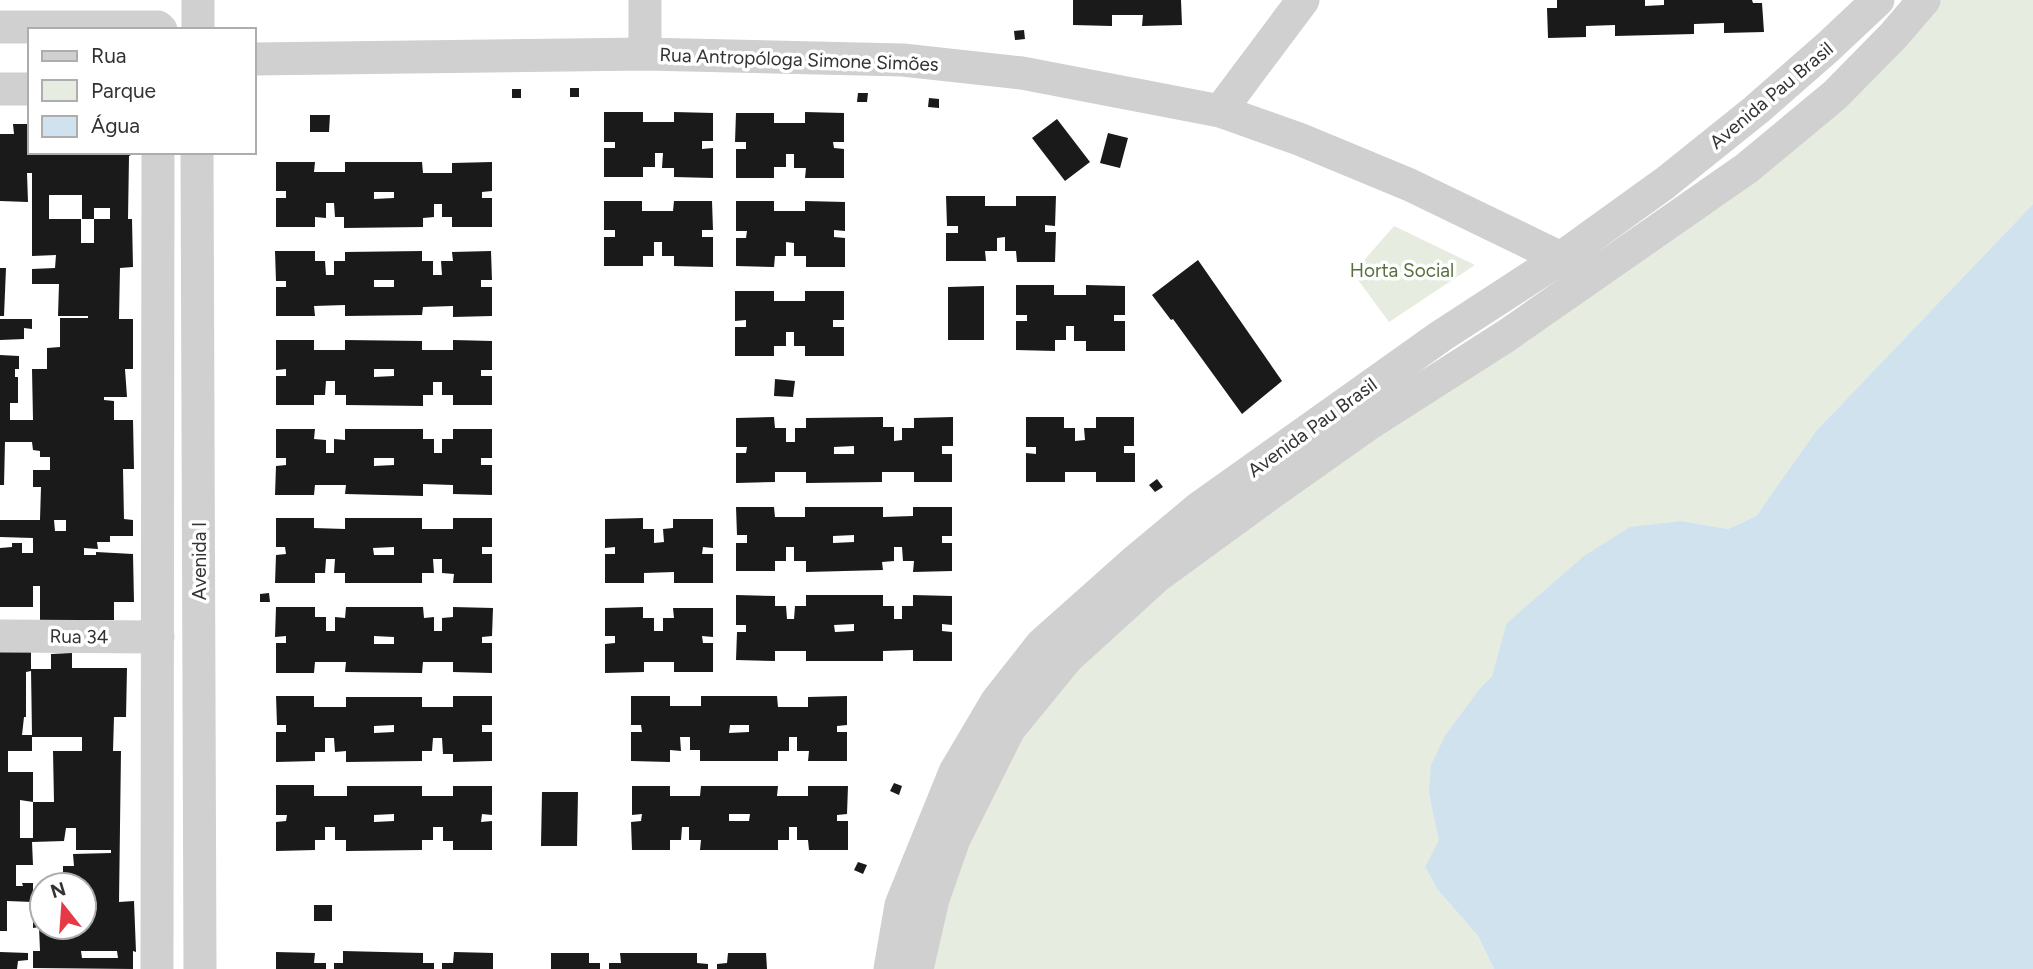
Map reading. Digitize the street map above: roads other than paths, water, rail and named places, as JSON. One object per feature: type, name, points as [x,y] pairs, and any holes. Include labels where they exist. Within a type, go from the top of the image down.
[{"type":"street","points":[[198,0],[198,28]]},
{"type":"street","points":[[645,0],[645,54]]},
{"type":"street","points":[[1220,111],[1303,0]]},
{"type":"street","name":"Avenida Pau Brasil","points":[[890,969],[901,905],[955,772],[997,701],[1042,644],[1133,562],[1199,508],[1441,336],[1561,258],[1665,183],[1756,110],[1878,0]]},
{"type":"street","points":[[917,969],[933,899],[965,816],[1009,729],[1067,658],[1156,577],[1274,491],[1747,168],[1836,95],[1895,35],[1924,0]]},
{"type":"street","points":[[0,27],[159,22]]},
{"type":"street","name":"Rua Antropóloga Simone Simões","points":[[256,59],[645,54],[903,60],[1022,73],[1220,111],[1299,139],[1410,185],[1561,258]]},
{"type":"street","points":[[0,89],[28,89]]},
{"type":"street","points":[[157,969],[158,154]]},
{"type":"street","name":"Avenida I","points":[[197,154],[200,969]]},
{"type":"street","name":"Rua 34","points":[[0,636],[158,637]]},
{"type":"water","points":[[2033,204],[2033,969],[1494,969],[1478,936],[1438,890],[1425,867],[1439,840],[1429,794],[1431,765],[1446,734],[1492,676],[1506,624],[1584,556],[1630,527],[1682,521],[1728,529],[1756,516],[1816,431]]},
{"type":"park label","name":"Horta Social","points":[[1402,270]]}]
